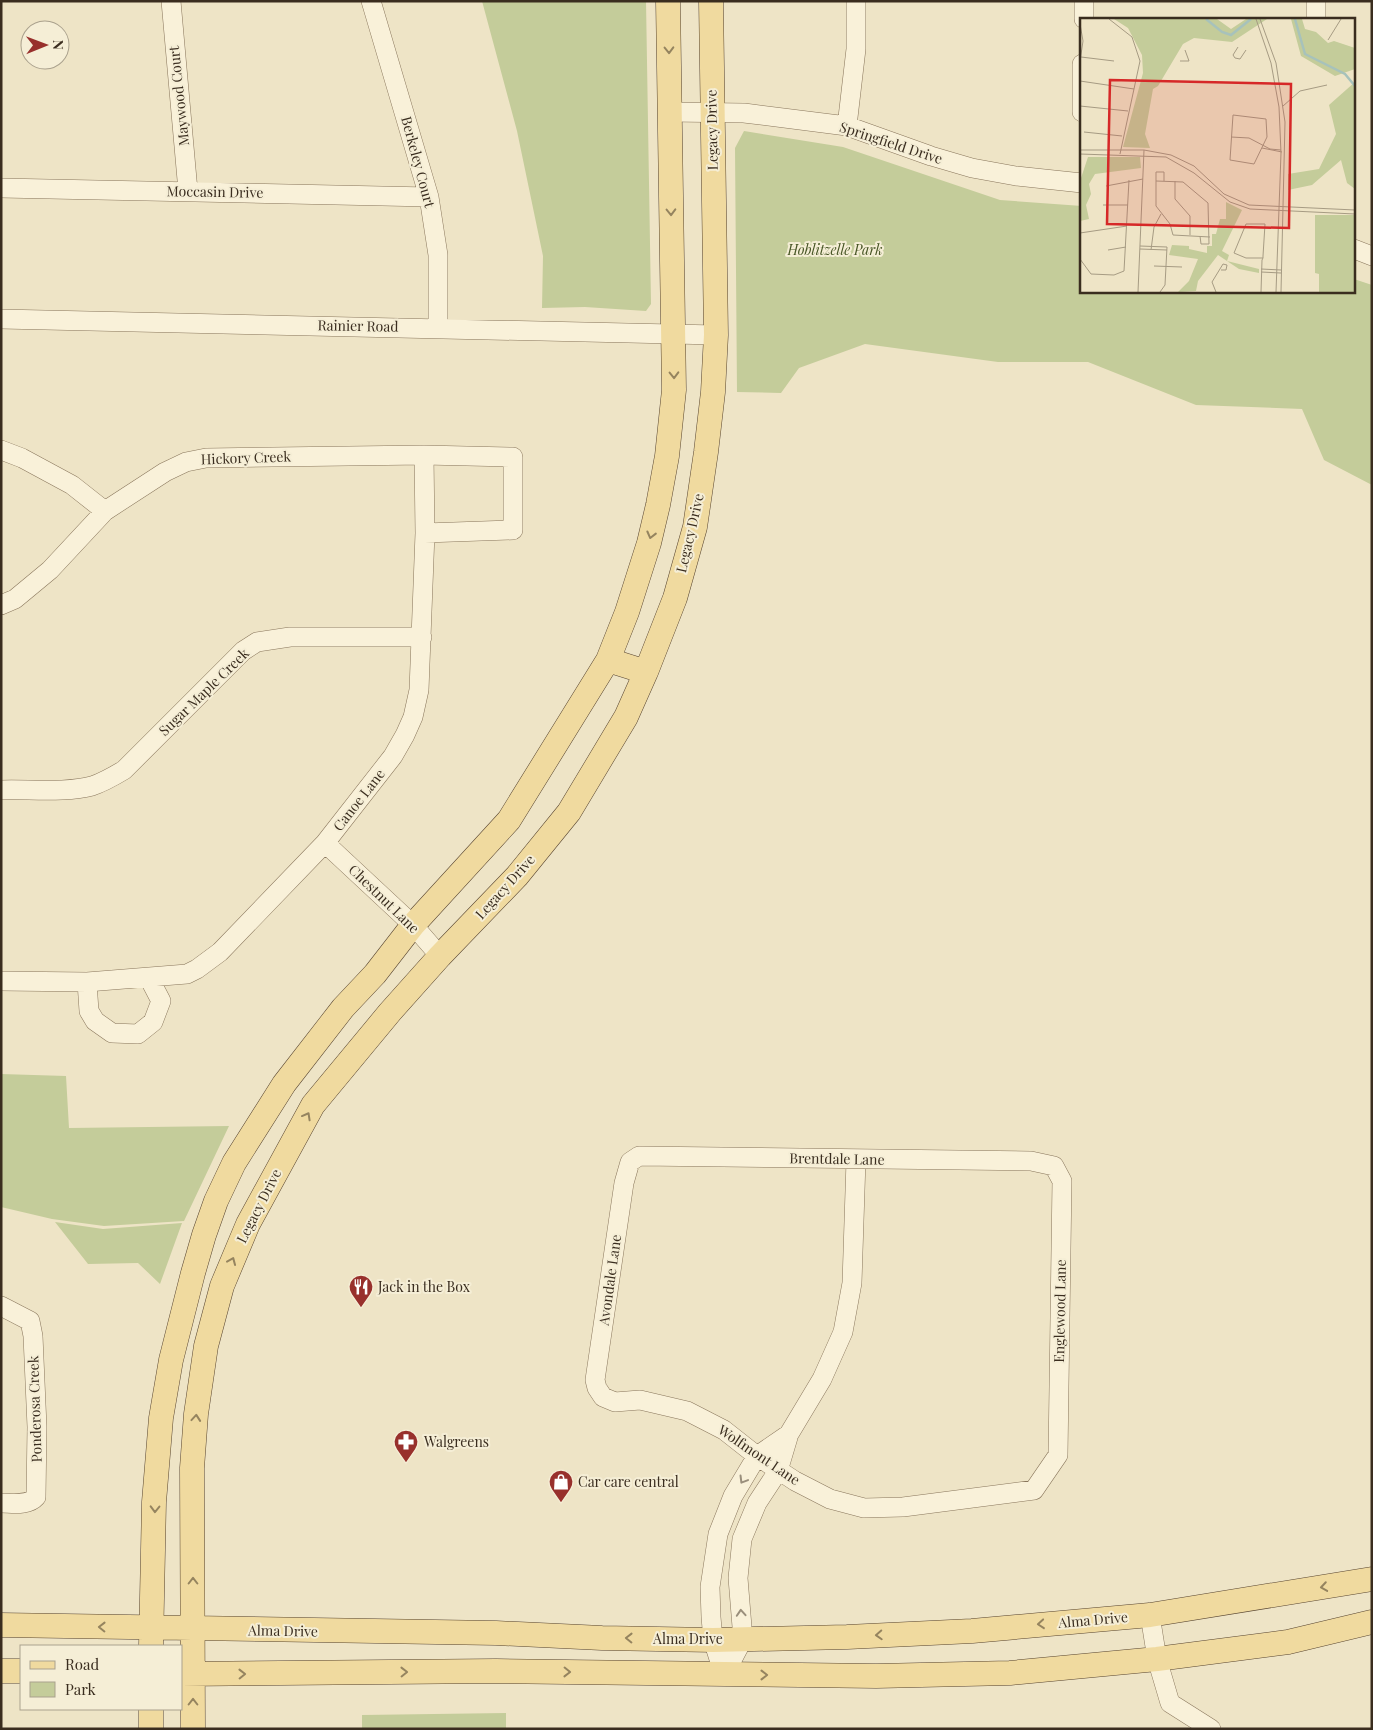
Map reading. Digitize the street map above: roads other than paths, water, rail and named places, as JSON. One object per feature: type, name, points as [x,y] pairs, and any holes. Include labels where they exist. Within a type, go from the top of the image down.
[{"type":"main road","points":[[151,1637],[154,1502],[161,1418],[171,1360],[193,1273],[216,1201],[239,1155],[284,1084],[343,1008],[375,974],[413,925],[509,820],[608,660],[627,612],[649,543],[667,456],[674,390],[668,1]]},
{"type":"main road","name":"Legacy Drive","points":[[193,1729],[187,1675],[193,1629],[192,1468],[196,1414],[206,1346],[222,1286],[248,1224],[313,1105],[390,1012],[440,956],[517,876],[569,812],[626,717],[675,598],[695,527],[712,401],[716,335],[710,1]]},
{"type":"main road","points":[[608,660],[646,672]]},
{"type":"main road","points":[[193,1273],[222,1286]]},
{"type":"main road","name":"Alma Drive","points":[[1,1626],[151,1637],[193,1629],[496,1633],[602,1638],[713,1640],[847,1636],[972,1631],[1150,1615],[1372,1579]]},
{"type":"main road","points":[[187,1675],[496,1671],[876,1676],[1010,1673],[1157,1659],[1288,1642],[1372,1622]]},
{"type":"main road","points":[[496,1633],[496,1671]]},
{"type":"main road","points":[[1,1671],[20,1671]]},
{"type":"main road","points":[[151,1710],[151,1729]]},
{"type":"street","name":"Maywood Court","points":[[171,1],[188,191]]},
{"type":"street","name":"Berkeley Court","points":[[371,1],[429,197],[438,254],[438,327]]},
{"type":"street","points":[[847,126],[856,49],[856,1]]},
{"type":"street","points":[[1084,1],[1084,18]]},
{"type":"street","points":[[1316,1],[1316,18]]},
{"type":"street","name":"Springfield Drive","points":[[670,112],[744,113],[847,126],[931,156],[972,168],[1016,176],[1080,182]]},
{"type":"street","name":"Moccasin Drive","points":[[1,188],[429,197]]},
{"type":"street","points":[[1356,251],[1372,256]]},
{"type":"street","name":"Rainier Road","points":[[1,319],[438,327],[716,335]]},
{"type":"street","points":[[1,450],[22,458],[72,485],[105,511]]},
{"type":"street","name":"Hickory Creek","points":[[1,604],[15,599],[50,570],[105,511],[165,472],[186,462],[206,458],[424,454],[513,457],[513,530],[424,533]]},
{"type":"street","name":"Canoe Lane","points":[[1,981],[87,982],[187,974],[220,952],[325,844],[394,756],[413,717],[419,690],[422,637],[424,454]]},
{"type":"street","name":"Sugar Maple Creek","points":[[1,790],[66,789],[91,786],[109,780],[124,770],[243,651],[257,642],[290,637],[422,637]]},
{"type":"street","name":"Chestnut Lane","points":[[325,844],[413,925],[440,956]]},
{"type":"street","points":[[87,982],[89,1011],[96,1021],[112,1033],[138,1034],[153,1022],[161,1001],[149,978]]},
{"type":"street","name":"Brentdale Lane","points":[[630,1162],[639,1156],[1031,1161],[1046,1163]]},
{"type":"street","points":[[724,1675],[743,1639],[738,1578],[742,1539],[757,1503],[778,1470],[788,1434],[822,1379],[843,1332],[852,1283],[856,1160]]},
{"type":"street","name":"Avondale Lane","points":[[603,1398],[595,1380],[624,1183],[630,1162]]},
{"type":"street","name":"Englewood Lane","points":[[1046,1163],[1054,1166],[1062,1181],[1058,1455],[1052,1464]]},
{"type":"street","name":"Ponderosa Creek","points":[[1,1306],[30,1320],[33,1336],[37,1427],[36,1497],[32,1501],[27,1502],[1,1503]]},
{"type":"street","name":"Wolfmont Lane","points":[[603,1398],[615,1402],[640,1400],[687,1411],[724,1430],[778,1470],[830,1499],[864,1508],[903,1507],[1034,1490],[1052,1464]]},
{"type":"street","points":[[724,1675],[713,1640],[710,1587],[718,1534],[733,1496],[757,1456],[788,1434]]},
{"type":"street","points":[[1150,1615],[1157,1659],[1170,1703],[1211,1729]]},
{"type":"place","name":"Jack in the Box","points":[[361,1308]]},
{"type":"place","name":"Walgreens","points":[[406,1463]]},
{"type":"place","name":"Car care central","points":[[561,1503]]},
{"type":"park label","name":"Hoblitzelle Park","points":[[835,250]]}]
